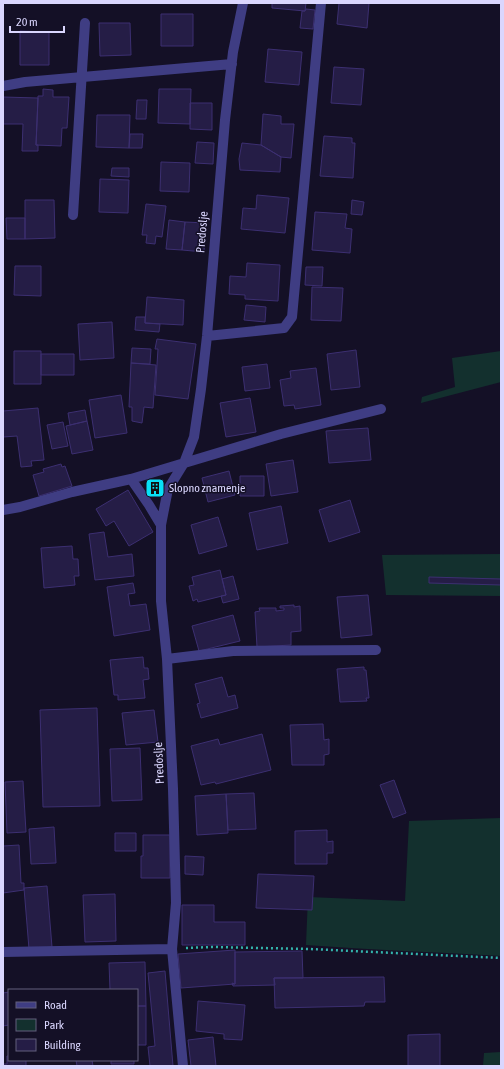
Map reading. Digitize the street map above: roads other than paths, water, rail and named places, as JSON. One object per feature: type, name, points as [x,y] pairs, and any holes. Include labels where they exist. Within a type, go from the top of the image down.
[{"type":"street","name":"Predoslje","points":[[183,1066],[172,949],[176,903],[173,789],[167,659],[161,601],[161,525],[168,489],[184,463],[194,437],[207,336],[225,120],[232,64],[243,3]]},
{"type":"street","points":[[207,336],[284,328],[292,317],[321,3]]},
{"type":"street","points":[[73,215],[85,23]]},
{"type":"street","points":[[3,86],[25,82],[232,64]]},
{"type":"street","points":[[3,510],[20,507],[72,492],[131,479],[281,434],[381,409]]},
{"type":"street","points":[[131,479],[161,525]]},
{"type":"street","points":[[167,659],[233,651],[376,650]]},
{"type":"street","points":[[3,952],[172,949]]},
{"type":"place","name":"Slopno znamenje","points":[[155,488]]}]
